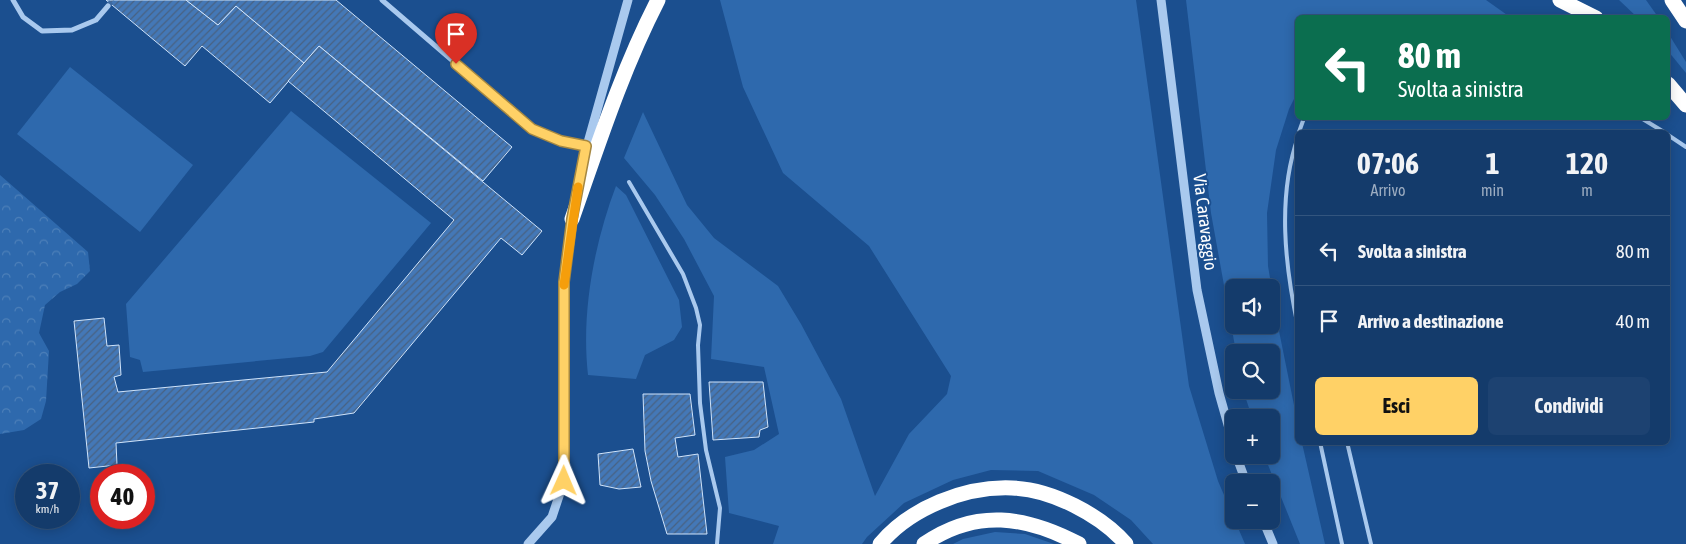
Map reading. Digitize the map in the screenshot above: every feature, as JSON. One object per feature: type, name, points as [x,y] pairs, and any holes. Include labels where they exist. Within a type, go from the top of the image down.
[{"type":"highway","points":[[572,219],[620,86],[640,36],[658,0]]},
{"type":"highway","points":[[1560,0],[1590,15]]},
{"type":"highway","points":[[1583,0],[1600,15]]},
{"type":"highway","points":[[1672,0],[1686,21]]},
{"type":"highway","points":[[1670,86],[1686,105]]},
{"type":"highway","points":[[880,544],[892,530],[927,506],[970,492],[1013,488],[1051,496],[1091,514],[1126,544]]},
{"type":"highway","points":[[924,544],[940,533],[971,521],[1004,518],[1043,527],[1079,544]]},
{"type":"street","points":[[13,0],[23,17],[42,31],[72,30],[96,20],[108,6]]},
{"type":"street","points":[[382,0],[532,129],[561,141],[586,146]]},
{"type":"street","points":[[528,544],[552,517],[564,481],[564,282],[572,219],[586,146],[628,0]]},
{"type":"street","name":"Via Caravaggio","points":[[1162,0],[1197,290],[1225,414]]},
{"type":"street","points":[[1267,529],[1273,544]]},
{"type":"lane","points":[[1644,120],[1661,130]]},
{"type":"lane","points":[[1670,136],[1686,147]]},
{"type":"lane","points":[[1295,149],[1287,187],[1286,245],[1295,306]]},
{"type":"lane","points":[[629,182],[684,274],[696,308],[700,325],[698,345],[700,403],[706,450],[720,508],[716,544]]},
{"type":"lane","points":[[1321,445],[1342,544]]},
{"type":"lane","points":[[1349,445],[1371,544]]},
{"type":"green space","points":[[720,0],[1136,0],[1189,386],[1218,481],[1225,497],[1225,529],[1239,529],[1245,544],[1153,544],[1131,520],[1094,495],[1038,471],[991,470],[953,480],[904,503],[867,537],[862,544],[773,544],[779,526],[729,513],[725,457],[754,450],[779,434],[764,367],[711,359],[714,296],[684,239],[655,195],[624,158],[643,112],[687,205],[714,238],[778,286],[801,324],[841,399],[875,496],[909,434],[947,394],[951,376],[869,246],[783,173],[743,87]]},
{"type":"green space","points":[[1186,0],[1486,0],[1507,15],[1295,15],[1295,97],[1289,109],[1276,150],[1267,213],[1268,266],[1270,279],[1225,279],[1225,291],[1211,213]]},
{"type":"green space","points":[[1619,0],[1646,0],[1657,15],[1635,15]]},
{"type":"green space","points":[[1670,36],[1686,62],[1686,73],[1670,53]]},
{"type":"green space","points":[[70,67],[193,165],[140,232],[17,134]]},
{"type":"green space","points":[[291,111],[431,223],[323,352],[310,356],[143,372],[140,360],[130,357],[126,304]]},
{"type":"green space","points":[[0,175],[88,252],[90,271],[77,284],[60,292],[45,305],[39,333],[49,351],[46,401],[41,419],[24,430],[0,434]]},
{"type":"green space","points":[[616,186],[626,195],[679,300],[682,327],[674,340],[645,355],[636,379],[588,375],[586,327],[591,279],[601,231]]},
{"type":"green space","points":[[1233,334],[1280,334],[1295,410],[1295,445],[1302,445],[1325,544],[1300,544],[1280,495],[1280,474],[1272,474],[1268,464],[1280,464],[1280,409],[1249,409],[1246,399],[1280,399],[1280,344],[1235,344]]},
{"type":"green space","points":[[995,532],[1025,534],[1054,544],[953,544],[963,539]]},
{"type":"building","points":[[106,0],[186,0],[218,25],[236,6],[304,63],[270,103],[202,46],[185,66]]},
{"type":"building","points":[[186,0],[336,0],[512,147],[483,181],[319,46],[304,63],[236,6],[218,25]]},
{"type":"building","points":[[319,46],[542,231],[522,255],[501,238],[354,413],[314,419],[314,422],[116,443],[117,464],[90,464],[89,468],[74,321],[104,318],[107,346],[119,345],[121,375],[114,377],[118,392],[327,372],[454,220],[288,81]]},
{"type":"building","points":[[709,382],[763,382],[768,427],[760,430],[759,437],[713,440]]},
{"type":"building","points":[[643,394],[690,394],[695,435],[675,438],[678,457],[698,454],[707,534],[667,534],[651,481],[645,451]]},
{"type":"building","points":[[633,449],[641,487],[619,489],[600,485],[598,454]]},
{"type":"tunnel","points":[[108,6],[113,0]]},
{"type":"slow traffic","points":[[564,285],[578,187]]},
{"type":"route","points":[[456,64],[532,129],[561,141],[586,146],[572,219],[564,282],[564,481]]}]
